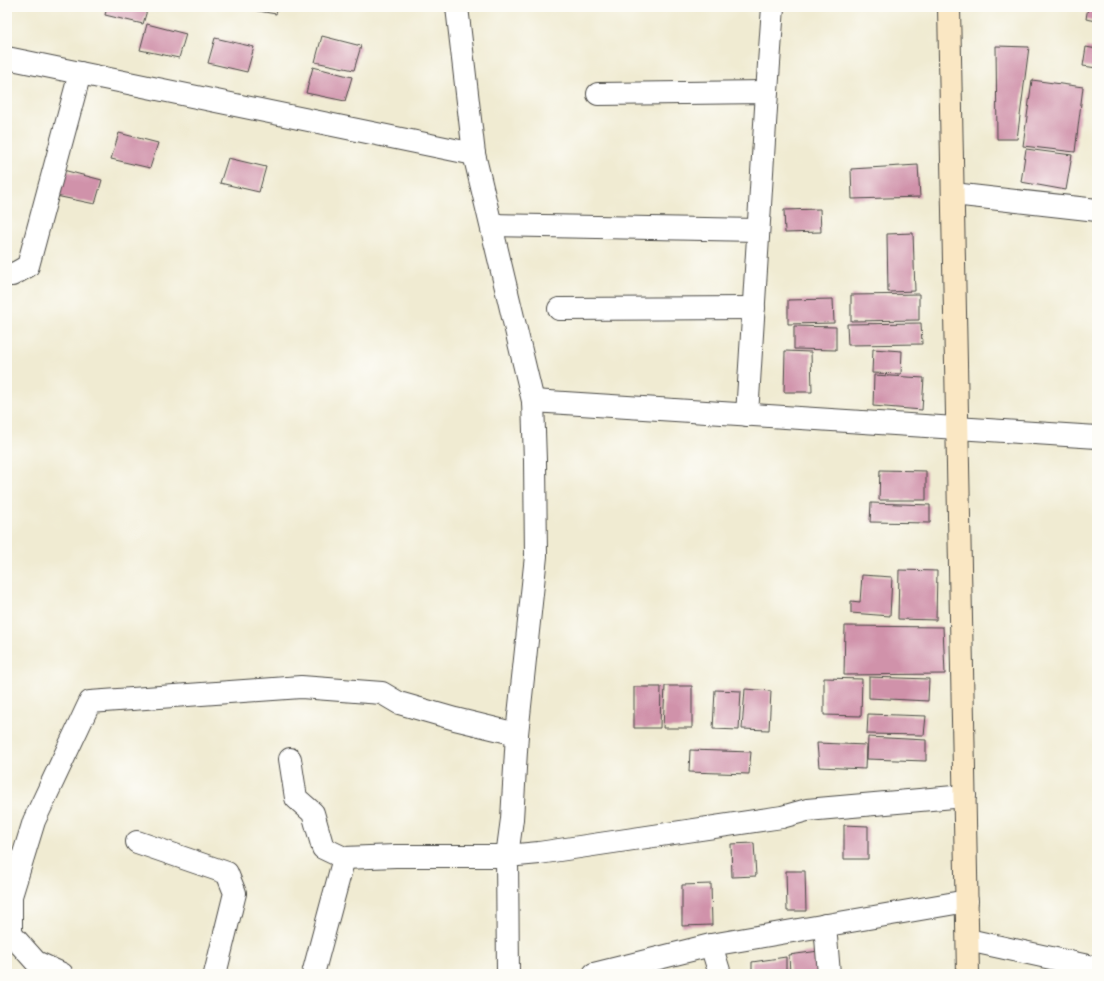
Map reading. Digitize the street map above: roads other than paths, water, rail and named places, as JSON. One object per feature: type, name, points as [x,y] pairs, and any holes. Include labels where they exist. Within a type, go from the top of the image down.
[{"type":"main road","points":[[949,7],[968,974]]},
{"type":"street","points":[[457,7],[474,154],[533,402],[536,556],[517,734],[512,819],[507,856],[508,974]]},
{"type":"street","points":[[747,415],[773,7]]},
{"type":"street","points":[[7,58],[474,154]]},
{"type":"street","points":[[7,273],[12,275],[28,266],[80,73]]},
{"type":"street","points":[[598,94],[767,92]]},
{"type":"street","points":[[953,194],[1097,210]]},
{"type":"street","points":[[492,225],[758,230]]},
{"type":"street","points":[[559,309],[754,308]]},
{"type":"street","points":[[533,402],[1097,437]]},
{"type":"street","points":[[62,974],[36,962],[11,934],[11,896],[34,822],[90,702],[301,687],[382,693],[399,703],[455,719],[517,734]]},
{"type":"street","points":[[290,759],[296,798],[313,813],[323,848],[344,858],[396,856],[507,856],[546,852],[782,817],[807,810],[965,796]]},
{"type":"street","points":[[137,842],[227,873],[235,893],[215,974]]},
{"type":"street","points":[[313,974],[344,858]]},
{"type":"street","points":[[594,974],[712,945],[967,901]]},
{"type":"street","points":[[825,925],[829,974]]},
{"type":"street","points":[[968,940],[1097,968]]},
{"type":"street","points":[[712,945],[720,974]]}]
